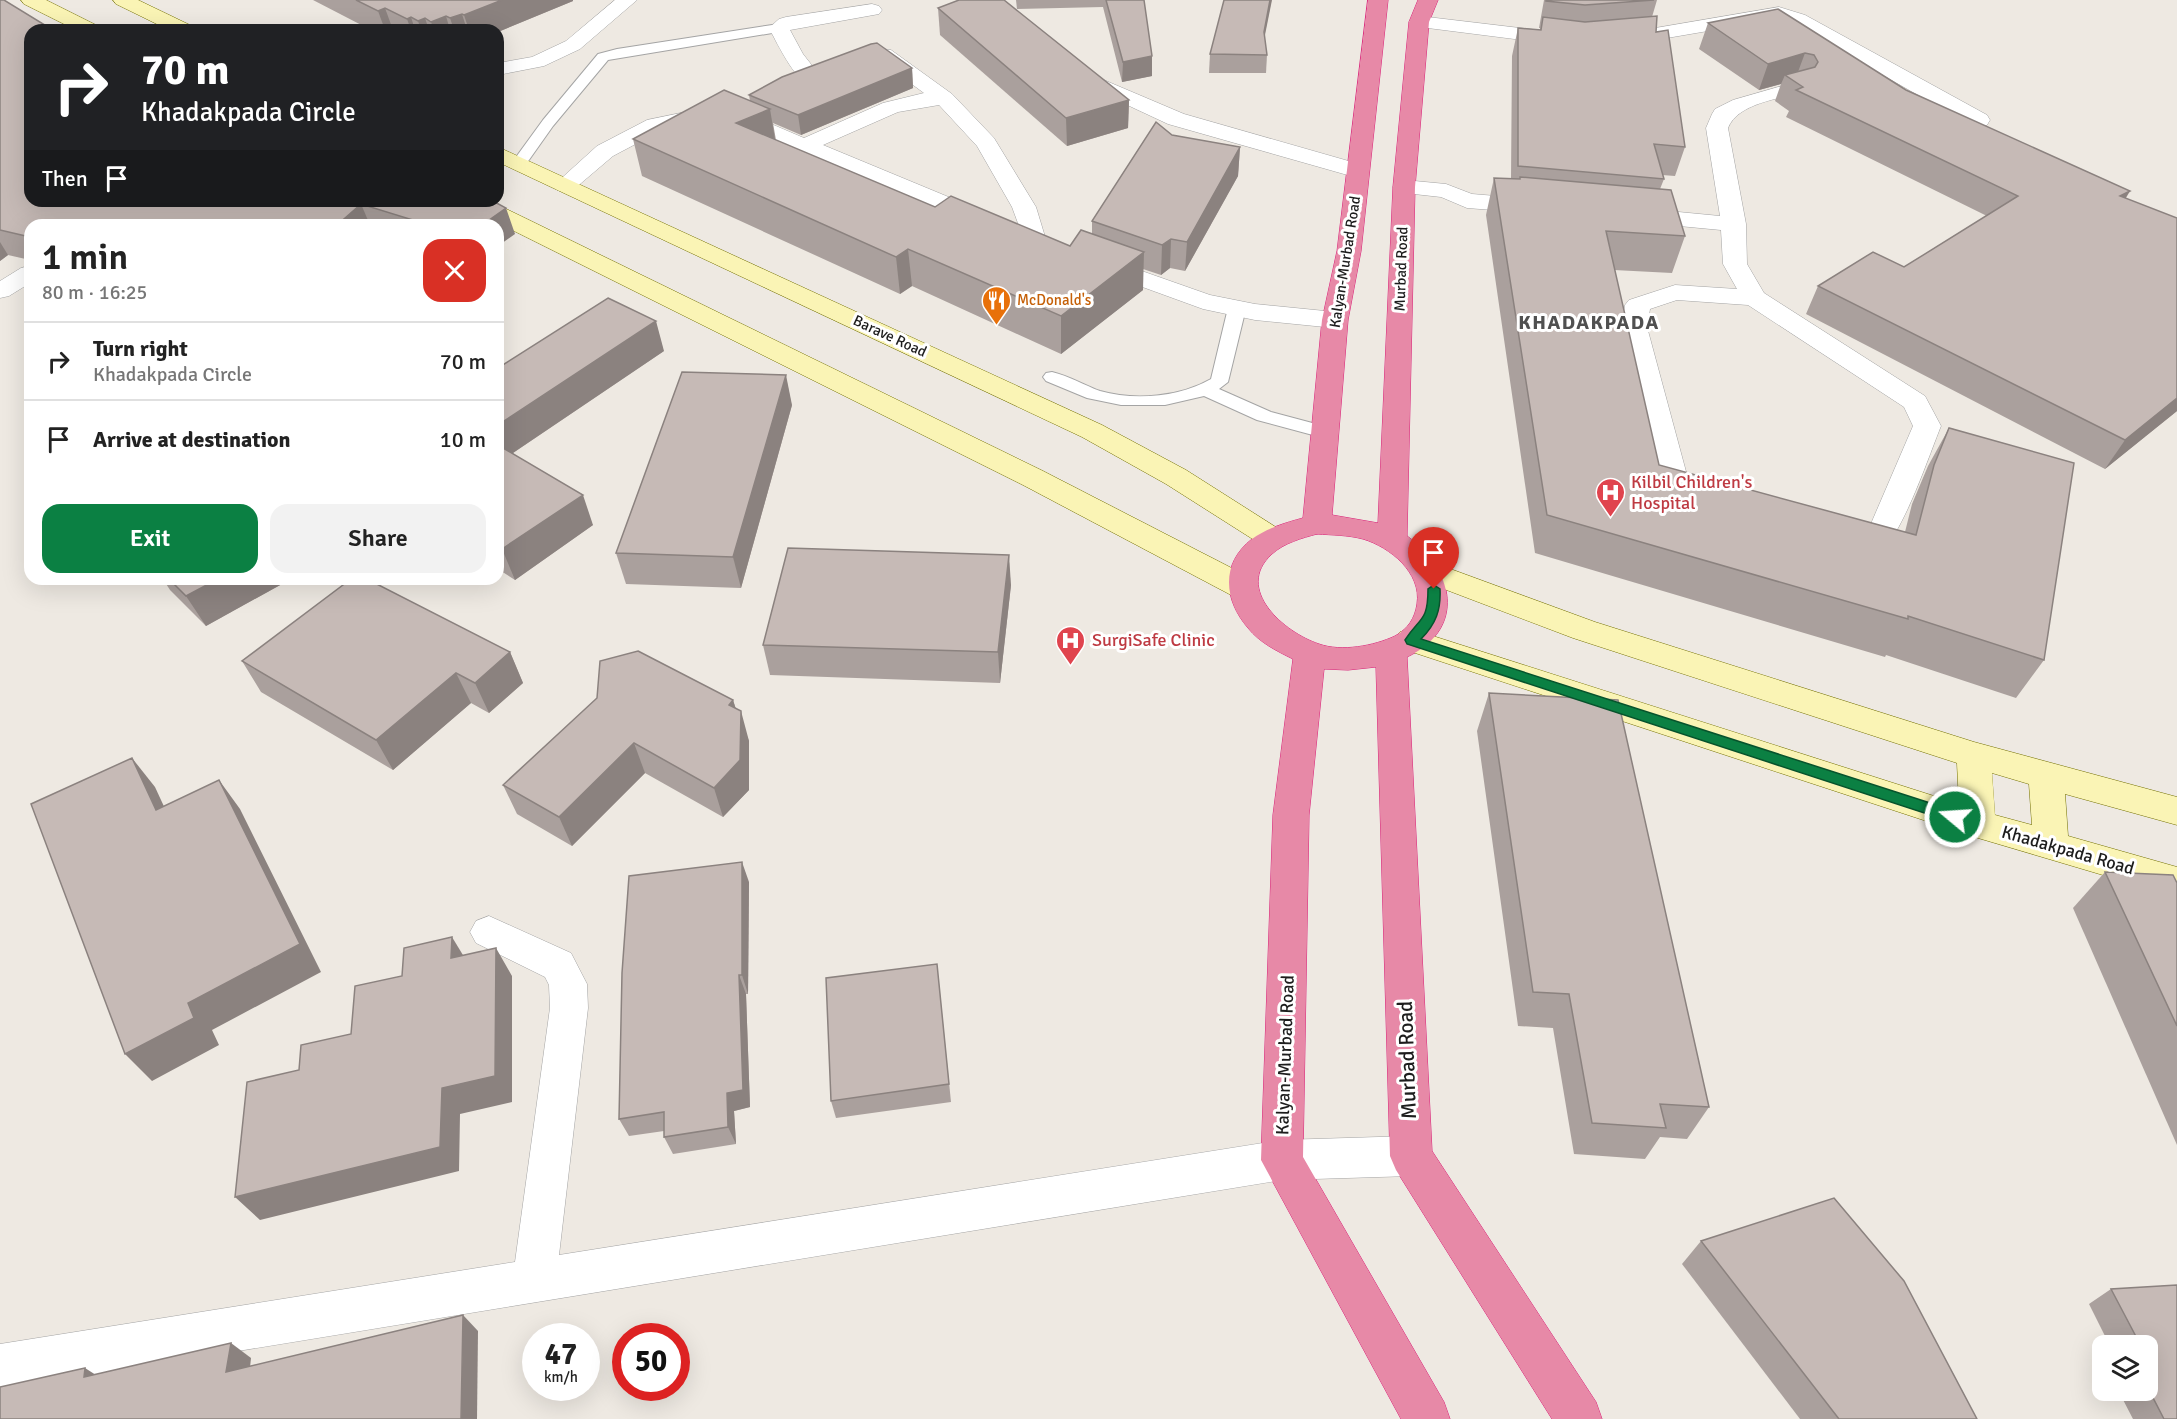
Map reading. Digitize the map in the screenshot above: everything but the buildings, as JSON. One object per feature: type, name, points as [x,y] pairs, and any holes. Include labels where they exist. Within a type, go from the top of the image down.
[{"type":"highway","name":"Kalyan-Murbad Road","points":[[1317,524],[1335,320],[1349,251],[1378,0]]},
{"type":"highway","name":"Murbad Road","points":[[1392,540],[1404,187],[1423,11]]},
{"type":"highway","points":[[1317,524],[1343,525],[1369,530],[1392,540],[1412,554],[1426,571],[1434,589],[1434,608],[1426,626],[1401,646],[1365,657],[1337,658],[1310,654],[1282,640],[1262,625],[1248,606],[1242,587],[1245,568],[1255,551],[1272,538],[1293,528],[1317,524]]},
{"type":"highway","name":"Murbad Road","points":[[1401,646],[1411,1156]]},
{"type":"highway","name":"Kalyan-Murbad Road","points":[[1310,654],[1291,815],[1282,1160],[1427,1419]]},
{"type":"highway","points":[[1411,1156],[1579,1419]]},
{"type":"street","points":[[31,0],[79,24]]},
{"type":"street","points":[[123,0],[173,24]]},
{"type":"street","points":[[504,68],[537,62],[573,45],[627,0]]},
{"type":"street","points":[[790,84],[821,73],[794,56],[779,28],[786,23],[872,10]]},
{"type":"street","points":[[1423,11],[1578,41]]},
{"type":"street","points":[[1612,39],[1634,38],[1779,13],[1798,19],[1978,120]]},
{"type":"street","points":[[860,58],[884,54],[945,98],[986,143],[1024,207],[1016,233]]},
{"type":"street","points":[[1071,68],[1089,81],[1176,119],[1358,171]]},
{"type":"street","points":[[1796,88],[1740,104],[1723,114],[1717,128],[1733,214],[1735,264],[1754,298],[1915,402],[1927,426],[1881,532],[1872,540],[1851,541],[1829,535]]},
{"type":"street","points":[[802,146],[899,104],[928,97],[945,98]]},
{"type":"street","points":[[564,185],[605,151],[655,125],[719,111],[750,99]]},
{"type":"street","points":[[719,111],[1057,248]]},
{"type":"street","name":"Barave Road","points":[[509,159],[1092,431],[1176,477],[1272,538]]},
{"type":"street","points":[[1446,191],[1465,182],[1546,189]]},
{"type":"street","points":[[1404,187],[1446,191],[1467,201],[1560,208]]},
{"type":"street","points":[[1622,205],[1733,214]]},
{"type":"street","points":[[484,207],[1033,478],[1242,587]]},
{"type":"street","points":[[1079,256],[1203,301],[1255,312],[1335,320]]},
{"type":"street","points":[[0,291],[24,277]]},
{"type":"street","points":[[1718,507],[1685,495],[1674,481],[1634,327],[1638,305],[1675,292],[1754,298]]},
{"type":"street","points":[[1426,571],[1584,630],[1974,755],[2177,811]]},
{"type":"street","name":"Khadakpada Road","points":[[1401,646],[1978,824],[2177,882]]},
{"type":"street","points":[[1974,755],[1978,824]]},
{"type":"street","points":[[2046,775],[2051,845]]},
{"type":"street","points":[[489,932],[558,965],[568,984],[569,1008],[534,1281]]},
{"type":"street","points":[[0,1367],[1282,1160],[1411,1156]]},
{"type":"lane","points":[[509,159],[548,123],[603,57],[779,28]]},
{"type":"lane","points":[[1052,377],[1106,398],[1142,402],[1207,390],[1219,382],[1236,308]]},
{"type":"lane","points":[[1207,390],[1234,405],[1274,421],[1324,432]]},
{"type":"place","name":"McDonald's","points":[[996,326]]},
{"type":"place","name":"Kilbil Children's Hospital","points":[[1610,518]]},
{"type":"place","name":"SurgiSafe Clinic","points":[[1071,666]]},
{"type":"district","name":"KHADAKPADA","points":[[1589,322]]},
{"type":"route","points":[[1434,589],[1434,608],[1426,626],[1411,640],[1955,817]]}]
